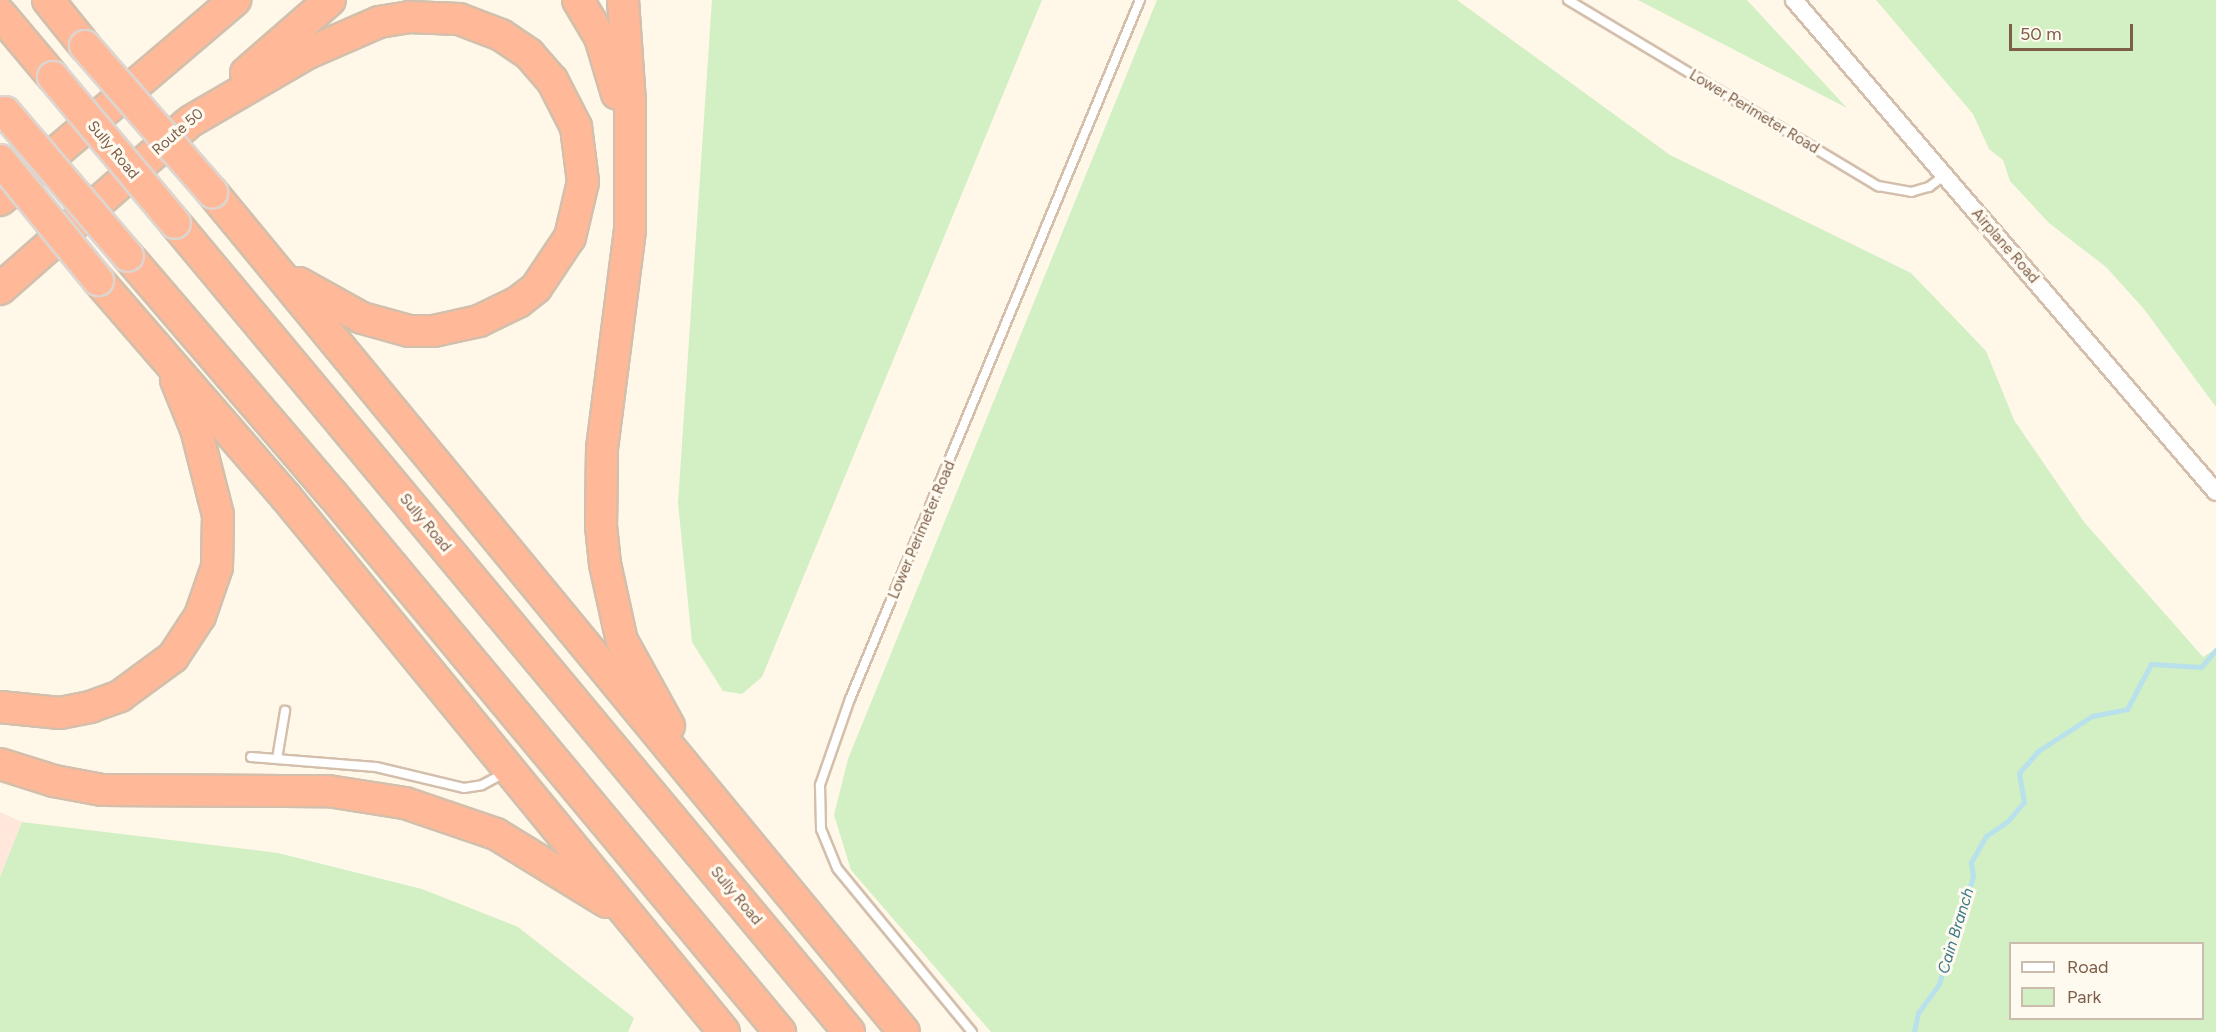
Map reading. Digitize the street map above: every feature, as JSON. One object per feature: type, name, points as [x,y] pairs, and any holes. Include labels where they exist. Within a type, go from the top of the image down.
[{"type":"highway","points":[[48,0],[272,264],[904,1032]]},
{"type":"highway","points":[[146,77],[218,0]]},
{"type":"highway","points":[[0,200],[235,0]]},
{"type":"highway","name":"Route 50","points":[[6,286],[330,0]]},
{"type":"highway","points":[[578,0],[600,37],[617,93],[632,173]]},
{"type":"highway","points":[[623,0],[632,173],[622,300],[602,448],[600,487],[605,564],[622,641],[708,796]]},
{"type":"highway","name":"Sully Road","points":[[0,14],[849,1032]]},
{"type":"highway","points":[[191,121],[308,53],[379,22],[409,17],[459,19],[501,35],[529,54],[561,94],[581,144],[582,201],[561,255],[536,288],[518,302],[457,328],[409,331],[362,318],[320,298],[272,264]]},
{"type":"highway","points":[[3,109],[348,513],[780,1032]]},
{"type":"highway","points":[[0,160],[98,279],[286,496],[724,1032]]},
{"type":"highway","points":[[0,707],[60,712],[90,707],[120,696],[173,657],[200,616],[213,584],[219,550],[218,515],[196,429],[178,384],[129,314]]},
{"type":"highway","points":[[0,764],[54,782],[102,790],[328,791],[405,803],[455,818],[525,849],[632,919]]},
{"type":"street","name":"Airplane Road","points":[[1794,0],[2216,492]]},
{"type":"lane","name":"Lower Perimeter Road","points":[[972,1032],[837,868],[821,829],[820,785],[850,699],[1140,0]]},
{"type":"lane","name":"Lower Perimeter Road","points":[[1568,0],[1878,186],[1911,192],[1929,188],[1945,176]]},
{"type":"lane","points":[[277,759],[285,711]]},
{"type":"lane","points":[[251,757],[376,767],[464,788],[495,780],[510,770]]},
{"type":"shaded area","points":[[0,812],[22,822],[0,877]]},
{"type":"green space","points":[[712,0],[1042,0],[762,677],[742,694],[723,691],[692,642],[678,503]]},
{"type":"green space","points":[[1157,0],[1457,0],[1670,155],[1911,273],[1986,351],[2014,420],[2084,522],[2203,657],[2216,649],[2216,1032],[991,1032],[851,870],[834,815],[848,759]]},
{"type":"green space","points":[[1638,0],[1747,0],[1847,108]]},
{"type":"green space","points":[[1876,0],[2216,0],[2216,407],[2144,309],[2106,267],[2049,223],[2010,181],[2003,160],[1989,149],[1973,114]]},
{"type":"green space","points":[[22,822],[278,853],[422,889],[518,927],[634,1018],[628,1032],[0,1032],[0,877]]},
{"type":"waterway","name":"Cain Branch","points":[[1914,1032],[1918,1013],[1939,984],[1973,877],[1971,862],[1986,836],[2007,822],[2024,802],[2019,773],[2038,751],[2092,716],[2127,709],[2151,664],[2201,667],[2216,650]]}]
